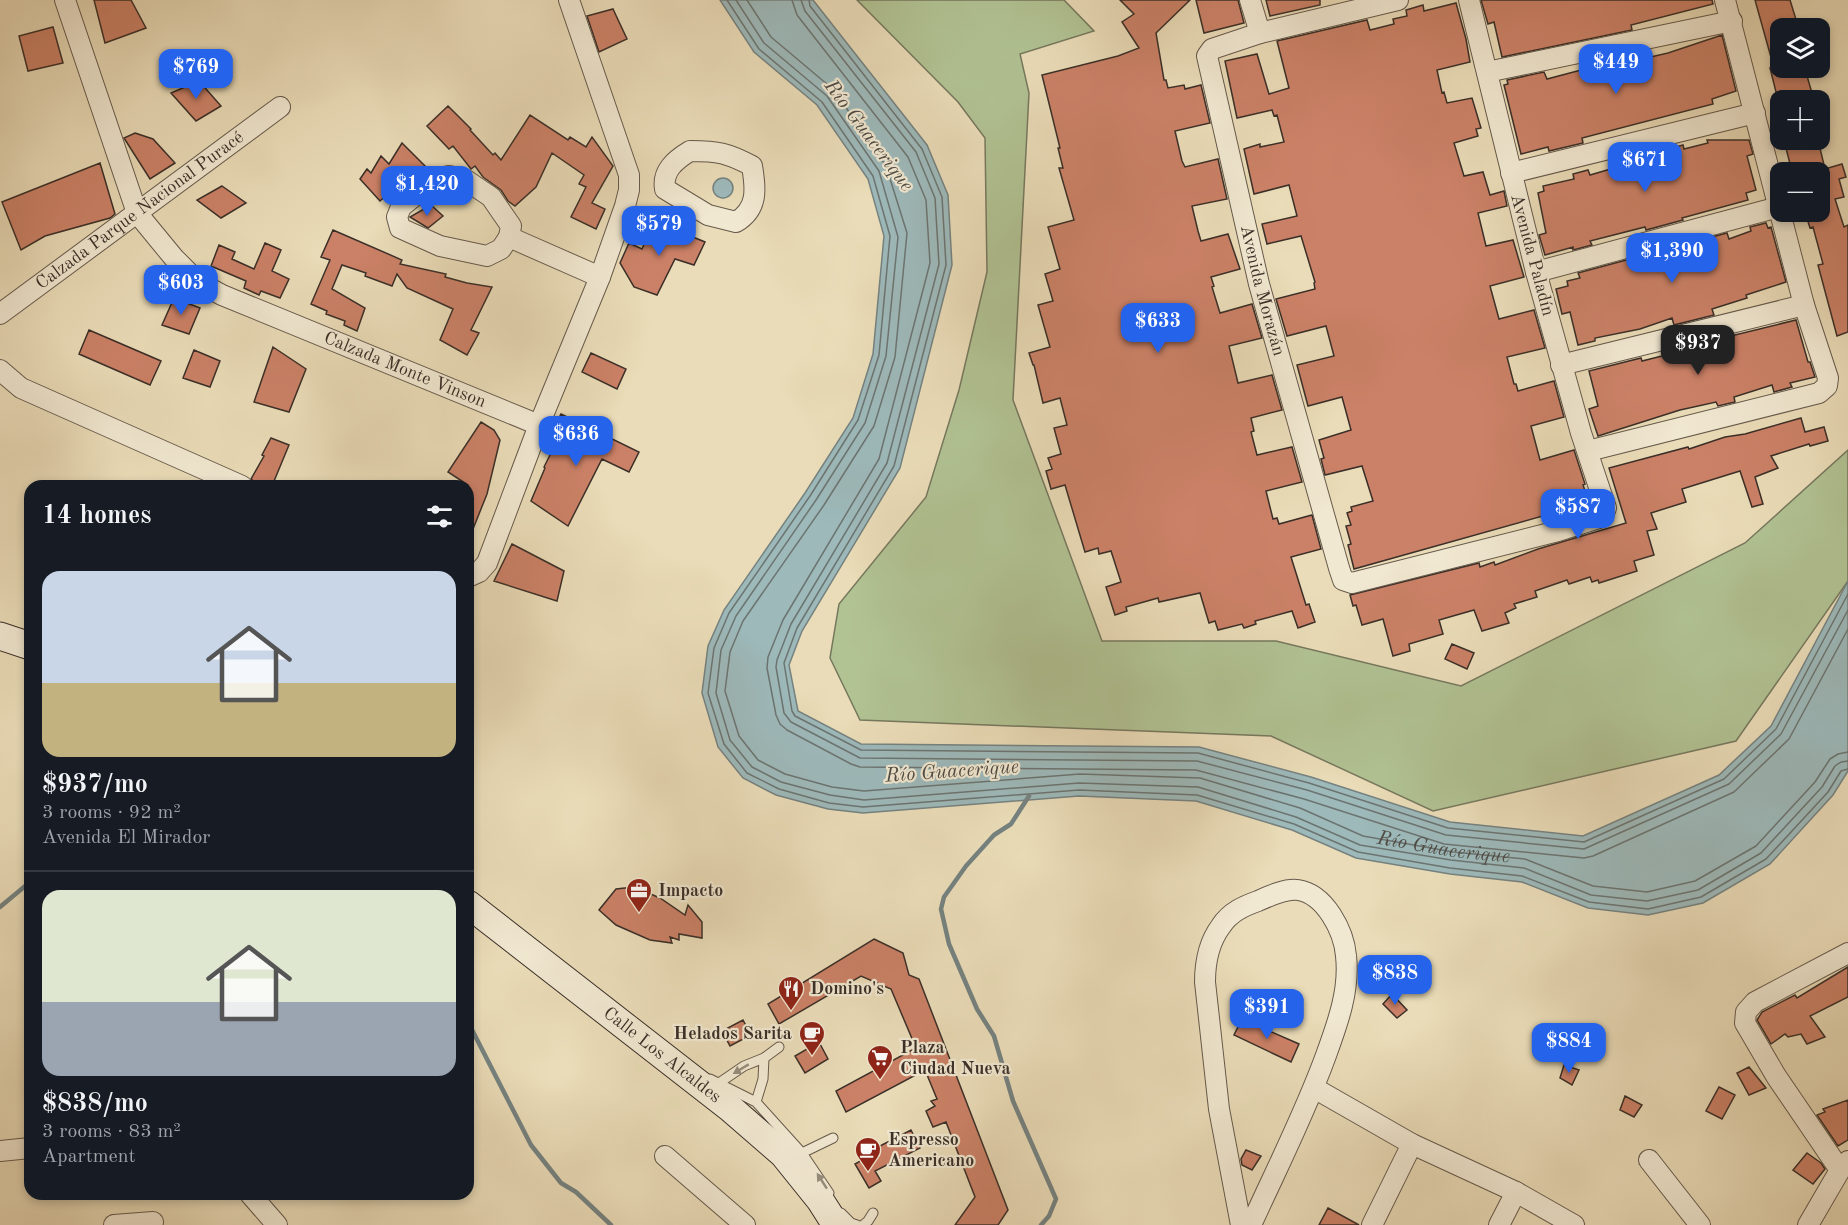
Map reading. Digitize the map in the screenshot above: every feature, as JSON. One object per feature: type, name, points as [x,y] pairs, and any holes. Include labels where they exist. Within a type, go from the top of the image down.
[{"type":"main road","points":[[0,636],[24,644]]},
{"type":"main road","name":"Calle Los Alcaldes","points":[[474,909],[676,1065],[783,1154],[820,1200],[836,1225]]},
{"type":"street","points":[[65,0],[137,213]]},
{"type":"street","points":[[474,575],[487,563],[539,425],[600,277],[629,190],[629,175],[569,0]]},
{"type":"street","points":[[1250,0],[1260,33],[1398,0]]},
{"type":"street","name":"Avenida Paladín","points":[[1469,0],[1536,272],[1606,508]]},
{"type":"street","points":[[1725,0],[1770,172]]},
{"type":"street","points":[[1487,72],[1732,21]]},
{"type":"street","name":"Avenida Morazán","points":[[1260,33],[1212,49],[1207,56],[1259,284],[1305,453],[1343,580],[1352,583],[1558,531],[1602,517],[1606,508]]},
{"type":"street","name":"Calzada Parque Nacional Puracé","points":[[0,314],[280,107]]},
{"type":"street","points":[[1511,173],[1755,113]]},
{"type":"street","points":[[690,151],[715,151],[734,156],[752,166],[754,198],[750,212],[736,222],[708,215],[684,202],[665,189],[663,180],[674,160],[690,151]]},
{"type":"street","points":[[629,175],[663,180]]},
{"type":"street","points":[[448,176],[465,180],[491,197],[510,226],[508,237],[501,249],[487,256],[440,246],[399,228],[397,217],[401,207],[434,180],[448,176]]},
{"type":"street","points":[[1536,272],[1770,209]]},
{"type":"street","name":"Calzada Monte Vinson","points":[[137,213],[198,282],[222,296],[539,425]]},
{"type":"street","points":[[1588,451],[1819,393],[1827,386],[1828,378],[1804,305],[1783,222]]},
{"type":"street","points":[[508,237],[600,277]]},
{"type":"street","points":[[1562,365],[1804,305]]},
{"type":"street","points":[[0,370],[21,388],[228,480]]},
{"type":"street","points":[[1241,1225],[1219,1109],[1205,982],[1205,961],[1220,926],[1232,913],[1273,895],[1296,890],[1309,893],[1324,905],[1338,927],[1347,955],[1345,986],[1341,1015],[1314,1088],[1251,1225]]},
{"type":"street","points":[[1808,1225],[1844,1166],[1776,1076],[1744,1023],[1746,1012],[1755,1002],[1848,953]]},
{"type":"street","points":[[1314,1088],[1412,1144],[1516,1192],[1574,1225]]},
{"type":"street","points":[[1372,1225],[1412,1144]]},
{"type":"street","points":[[0,1151],[24,1149]]},
{"type":"street","points":[[665,1156],[745,1225]]},
{"type":"street","points":[[1649,1160],[1700,1225]]},
{"type":"street","points":[[1499,1225],[1516,1192]]},
{"type":"street","points":[[255,1200],[277,1225]]},
{"type":"street","points":[[114,1225],[153,1222]]},
{"type":"lane","points":[[719,1083],[744,1066],[764,1058],[780,1047]]},
{"type":"lane","points":[[756,1102],[763,1079],[764,1058]]},
{"type":"lane","points":[[676,1065],[756,1102],[802,1153],[822,1180],[843,1216],[857,1225]]},
{"type":"lane","points":[[802,1153],[832,1138]]},
{"type":"lane","points":[[863,1225],[873,1213]]},
{"type":"green space","points":[[857,0],[1064,0],[1094,31],[1020,54],[1029,93],[1013,400],[1102,641],[1276,641],[1461,686],[1745,543],[1848,450],[1848,581],[1736,741],[1433,811],[1271,736],[860,720],[830,658],[839,604],[926,497],[959,390],[987,272],[985,138],[958,102]]},
{"type":"water","name":"Río Guacerique","points":[[720,0],[813,0],[927,145],[948,195],[952,265],[900,468],[802,631],[789,665],[798,711],[861,744],[1199,747],[1311,777],[1450,822],[1583,836],[1719,775],[1771,726],[1848,581],[1848,771],[1833,795],[1770,864],[1703,903],[1648,915],[1588,908],[1522,882],[1450,874],[1356,858],[1292,830],[1196,801],[1079,796],[863,813],[828,809],[776,795],[743,778],[718,747],[702,693],[708,646],[724,610],[805,493],[853,418],[873,354],[884,236],[868,179],[817,105],[754,52]]},
{"type":"water","points":[[723,178],[730,181],[733,188],[730,195],[723,198],[716,195],[713,188],[716,181]]},
{"type":"building","points":[[94,0],[131,0],[146,28],[105,43]]},
{"type":"building","points":[[1120,0],[1190,0],[1156,33],[1164,80],[1168,88],[1184,85],[1185,89],[1201,85],[1210,123],[1175,131],[1185,167],[1218,159],[1227,199],[1192,206],[1198,231],[1201,241],[1228,234],[1240,269],[1211,277],[1220,313],[1252,304],[1262,338],[1229,346],[1238,383],[1272,375],[1282,410],[1251,418],[1254,431],[1251,432],[1257,455],[1292,447],[1302,482],[1266,491],[1273,519],[1277,518],[1279,524],[1312,515],[1321,549],[1291,557],[1306,605],[1309,604],[1315,622],[1298,628],[1292,611],[1255,621],[1256,624],[1244,628],[1242,624],[1218,630],[1215,621],[1209,623],[1200,593],[1159,602],[1158,598],[1126,607],[1127,611],[1115,615],[1106,587],[1121,582],[1111,551],[1099,554],[1098,548],[1085,552],[1065,485],[1051,489],[1046,471],[1052,469],[1048,458],[1061,454],[1054,428],[1067,425],[1060,398],[1043,403],[1029,353],[1050,347],[1038,305],[1053,301],[1045,274],[1060,269],[1048,227],[1074,220],[1059,168],[1063,168],[1058,148],[1060,148],[1042,75],[1118,56],[1139,48],[1122,22],[1134,14]]},
{"type":"building","points":[[1196,0],[1238,0],[1244,23],[1204,33]]},
{"type":"building","points":[[1266,0],[1320,0],[1320,5],[1270,16]]},
{"type":"building","points":[[1481,0],[1712,0],[1713,4],[1631,25],[1632,30],[1502,57],[1494,22],[1488,24]]},
{"type":"building","points":[[1755,0],[1790,0],[1796,18],[1770,18],[1770,54]]},
{"type":"building","points":[[1456,3],[1470,62],[1437,70],[1442,93],[1444,92],[1447,103],[1472,98],[1481,128],[1476,129],[1478,136],[1454,143],[1464,176],[1483,172],[1490,195],[1504,191],[1507,206],[1478,213],[1486,246],[1513,240],[1524,277],[1490,286],[1499,319],[1534,310],[1545,348],[1507,357],[1514,384],[1518,391],[1554,381],[1564,417],[1531,426],[1540,460],[1574,450],[1589,503],[1354,569],[1348,545],[1351,544],[1346,526],[1351,525],[1347,513],[1352,511],[1351,507],[1373,501],[1362,466],[1325,475],[1321,459],[1324,458],[1319,440],[1351,430],[1342,397],[1308,406],[1297,365],[1334,356],[1326,326],[1287,336],[1276,299],[1315,289],[1315,282],[1301,236],[1267,244],[1262,224],[1297,216],[1289,185],[1254,194],[1244,149],[1260,144],[1260,147],[1284,142],[1277,115],[1274,116],[1272,110],[1237,118],[1225,61],[1257,54],[1269,94],[1289,88],[1277,41],[1367,20],[1370,30],[1394,24],[1393,19],[1407,16],[1406,10],[1423,5],[1424,11]]},
{"type":"building","points":[[613,9],[627,39],[599,52],[587,16]]},
{"type":"building","points":[[53,27],[63,63],[28,71],[19,36]]},
{"type":"building","points":[[1722,35],[1736,91],[1712,99],[1713,104],[1582,138],[1583,143],[1549,151],[1548,147],[1521,154],[1504,85],[1508,84],[1507,80],[1544,72],[1547,79],[1585,69],[1584,64],[1604,60],[1606,69],[1668,53]]},
{"type":"building","points":[[1772,78],[1808,78],[1811,90],[1776,90]]},
{"type":"building","points":[[199,81],[221,106],[196,121],[171,93]]},
{"type":"building","points":[[448,106],[493,155],[495,153],[501,160],[530,115],[568,140],[570,137],[586,147],[592,137],[613,166],[592,203],[605,209],[596,229],[571,217],[586,187],[579,184],[584,175],[552,153],[536,187],[515,206],[508,201],[501,190],[483,177],[475,166],[471,169],[453,146],[449,149],[427,126]]},
{"type":"building","points":[[135,133],[153,139],[175,163],[150,179],[124,138]]},
{"type":"building","points":[[1707,140],[1749,140],[1753,154],[1747,156],[1756,190],[1746,193],[1748,200],[1646,230],[1645,227],[1590,241],[1592,245],[1573,250],[1573,247],[1545,255],[1539,235],[1546,233],[1538,193],[1544,191],[1543,186],[1574,179],[1573,174],[1588,170],[1590,175],[1614,168],[1611,161],[1666,147],[1666,150],[1683,145],[1684,149],[1708,143]]},
{"type":"building","points":[[402,143],[425,166],[416,174],[413,171],[380,201],[360,179],[367,169],[371,173],[381,156],[389,164]]},
{"type":"building","points":[[1786,150],[1820,150],[1823,162],[1790,162]]},
{"type":"building","points":[[100,163],[115,214],[110,218],[45,236],[21,250],[2,202]]},
{"type":"building","points":[[1842,164],[1846,177],[1839,179],[1844,197],[1835,199],[1844,227],[1848,225],[1848,332],[1837,336],[1818,265],[1823,264],[1813,227],[1810,228],[1808,222],[1830,222],[1830,168]]},
{"type":"building","points":[[222,186],[246,203],[221,218],[197,200]]},
{"type":"building","points":[[431,205],[443,216],[428,228],[410,217]]},
{"type":"building","points":[[654,221],[705,242],[694,265],[675,259],[657,295],[634,287],[620,263],[629,243],[642,249]]},
{"type":"building","points":[[1766,223],[1768,228],[1771,227],[1786,282],[1712,309],[1714,315],[1674,325],[1672,318],[1640,329],[1595,338],[1595,341],[1578,345],[1570,312],[1562,314],[1556,289],[1568,286],[1567,281],[1580,278],[1578,273],[1727,233],[1729,239],[1751,231],[1750,227]]},
{"type":"building","points":[[333,230],[402,260],[400,264],[446,274],[445,277],[467,283],[492,287],[471,330],[479,333],[467,355],[440,340],[453,309],[407,288],[397,274],[392,286],[365,276],[366,273],[342,265],[332,289],[365,308],[357,331],[344,325],[345,321],[326,314],[327,311],[311,304],[330,260],[321,257]]},
{"type":"building","points":[[265,243],[281,250],[272,271],[289,279],[280,298],[261,291],[259,295],[244,288],[246,281],[211,266],[219,245],[235,252],[232,259],[254,269]]},
{"type":"building","points":[[174,298],[200,308],[189,334],[162,325]]},
{"type":"building","points":[[1796,320],[1808,362],[1810,362],[1815,377],[1790,383],[1792,387],[1774,392],[1772,385],[1734,397],[1735,402],[1718,406],[1716,402],[1680,410],[1598,436],[1589,409],[1598,406],[1589,371],[1641,358],[1642,361],[1666,355],[1665,352]]},
{"type":"building","points":[[89,330],[161,361],[150,385],[79,354]]},
{"type":"building","points":[[273,347],[306,369],[289,412],[254,402]]},
{"type":"building","points":[[194,350],[220,361],[210,387],[183,378]]},
{"type":"building","points":[[591,353],[626,369],[617,389],[582,372]]},
{"type":"building","points":[[561,414],[639,452],[629,472],[602,459],[568,526],[531,501],[558,439],[550,435]]},
{"type":"building","points":[[1801,418],[1805,432],[1824,427],[1828,441],[1810,446],[1809,444],[1771,456],[1778,468],[1755,477],[1763,504],[1752,507],[1740,471],[1682,489],[1686,502],[1651,513],[1657,529],[1647,531],[1654,555],[1634,561],[1637,571],[1599,583],[1598,580],[1592,582],[1590,577],[1569,584],[1567,580],[1535,591],[1537,597],[1514,604],[1516,608],[1505,613],[1509,623],[1482,631],[1474,610],[1439,620],[1443,634],[1409,644],[1410,651],[1393,656],[1383,619],[1362,625],[1356,605],[1353,606],[1350,595],[1479,563],[1480,567],[1494,562],[1495,565],[1538,549],[1626,523],[1609,468]]},
{"type":"building","points":[[481,422],[494,430],[500,440],[487,494],[474,526],[474,480],[460,480],[448,472]]},
{"type":"building","points":[[271,438],[289,445],[274,480],[251,479],[264,456],[262,455]]},
{"type":"building","points":[[512,544],[564,571],[557,601],[494,581]]},
{"type":"building","points":[[1452,644],[1474,653],[1467,669],[1445,659]]},
{"type":"building","name":"Impacto","points":[[634,887],[660,898],[685,915],[688,905],[702,922],[702,938],[679,934],[679,940],[670,937],[672,943],[650,940],[616,925],[599,910],[616,889]]},
{"type":"building","name":"Plaza Ciudad Nueva","points":[[874,939],[903,953],[909,975],[919,979],[1008,1210],[998,1225],[955,1225],[975,1197],[946,1122],[933,1127],[926,1111],[935,1106],[931,1101],[937,1099],[925,1070],[846,1112],[836,1091],[916,1048],[891,989],[861,976],[779,1024],[768,1004]]},
{"type":"building","points":[[1848,967],[1848,997],[1810,1016],[1825,1037],[1807,1044],[1801,1034],[1788,1037],[1785,1034],[1771,1044],[1757,1020],[1762,1012],[1795,995],[1797,998]]},
{"type":"building","points":[[1392,994],[1407,1010],[1397,1018],[1383,1004]]},
{"type":"building","points":[[1242,1019],[1299,1044],[1291,1062],[1234,1035]]},
{"type":"building","points":[[743,1020],[751,1035],[730,1046],[722,1031]]},
{"type":"building","name":"Helados Sarita","points":[[819,1042],[828,1059],[805,1073],[795,1056]]},
{"type":"building","points":[[1564,1065],[1579,1070],[1572,1085],[1560,1078]]},
{"type":"building","points":[[1749,1067],[1766,1088],[1749,1095],[1737,1073]]},
{"type":"building","points":[[1719,1087],[1735,1095],[1722,1119],[1706,1111]]},
{"type":"building","points":[[1625,1096],[1642,1105],[1634,1117],[1620,1110]]},
{"type":"building","points":[[1848,1100],[1848,1140],[1838,1146],[1817,1115],[1825,1112],[1823,1109]]},
{"type":"building","points":[[911,1130],[920,1148],[875,1171],[881,1181],[869,1188],[855,1164],[876,1152],[874,1149]]},
{"type":"building","points":[[1246,1150],[1261,1156],[1252,1170],[1242,1165],[1241,1159]]},
{"type":"building","points":[[1807,1153],[1821,1163],[1825,1169],[1813,1184],[1793,1170]]},
{"type":"building","points":[[1328,1208],[1359,1225],[1319,1225]]},
{"type":"waterway","points":[[1029,796],[1011,824],[994,835],[966,866],[944,897],[941,909],[949,944],[977,1009],[994,1036],[1013,1101],[1056,1199],[1049,1216],[1041,1225]]},
{"type":"waterway","points":[[0,907],[24,887]]},
{"type":"waterway","points":[[474,1034],[531,1145],[561,1183],[576,1192],[611,1225]]},
{"type":"place","name":"Impacto","points":[[639,914]]},
{"type":"place","name":"Domino's","points":[[791,1012]]},
{"type":"place","name":"Helados Sarita","points":[[812,1057]]},
{"type":"place","name":"Plaza Ciudad Nueva","points":[[880,1081]]},
{"type":"place","name":"Espresso Americano","points":[[868,1173]]}]
